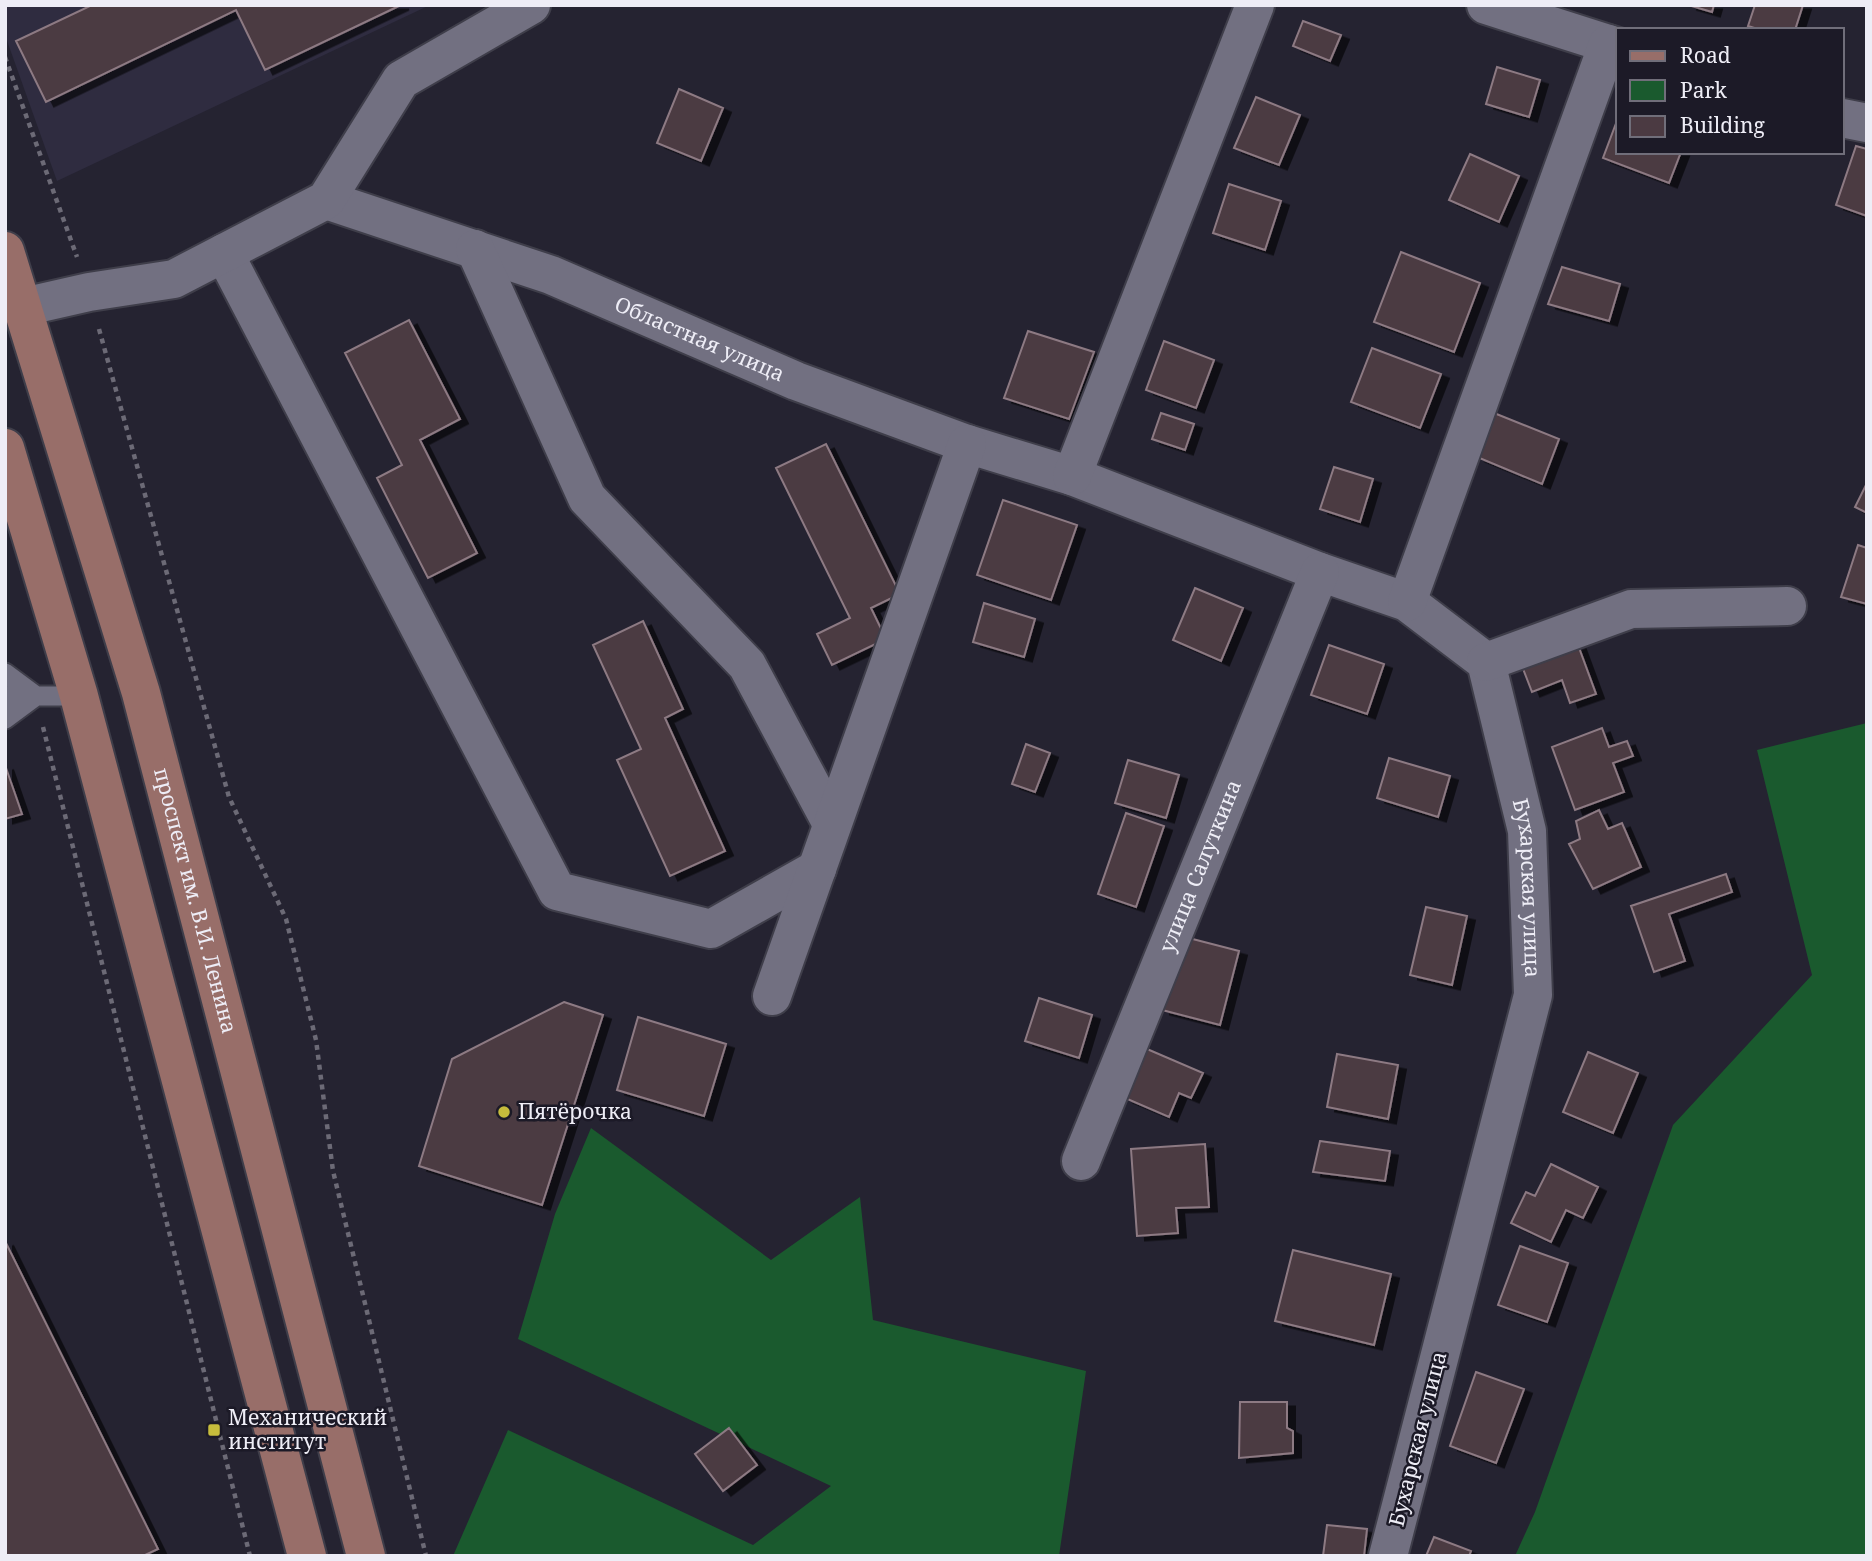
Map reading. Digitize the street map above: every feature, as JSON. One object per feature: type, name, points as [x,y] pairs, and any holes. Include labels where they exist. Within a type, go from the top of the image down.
[{"type":"main road","name":"проспект им. В.И. Ленина","points":[[5,251],[141,693],[366,1556]]},
{"type":"main road","points":[[5,448],[79,696],[307,1556]]},
{"type":"street","points":[[23,307],[89,292],[174,279],[326,200],[401,80],[531,5]]},
{"type":"street","points":[[1255,5],[1072,477],[1320,572],[1407,601],[1486,662],[1631,609],[1787,607]]},
{"type":"street","points":[[1407,601],[1613,46],[1486,5]]},
{"type":"street","points":[[1844,118],[1867,123]]},
{"type":"street","name":"Областная улица","points":[[326,200],[551,275],[796,381],[967,444],[1072,477]]},
{"type":"street","points":[[475,249],[587,498],[747,665],[832,824]]},
{"type":"street","points":[[224,253],[557,891],[711,929],[817,869]]},
{"type":"street","points":[[772,996],[967,444]]},
{"type":"street","name":"улица Салуткина","points":[[1081,1161],[1320,572]]},
{"type":"street","name":"Бухарская улица","points":[[1388,1556],[1533,995],[1527,831],[1486,662]]},
{"type":"lane","points":[[5,673],[36,696]]},
{"type":"lane","points":[[5,696],[79,696]]},
{"type":"lane","points":[[5,719],[36,696]]},
{"type":"path","points":[[5,57],[89,292],[229,797],[286,919],[316,1040],[333,1171],[426,1556]]},
{"type":"path","points":[[36,696],[250,1556]]},
{"type":"shaded area","points":[[5,5],[430,5],[57,181],[5,35]]},
{"type":"green space","points":[[1867,723],[1867,1556],[1515,1556],[1535,1512],[1673,1125],[1812,975],[1757,750]]},
{"type":"green space","points":[[591,1128],[771,1260],[860,1197],[873,1320],[1086,1371],[1059,1556],[453,1556],[508,1430],[753,1545],[831,1486],[518,1339],[555,1214]]},
{"type":"building","points":[[92,5],[401,5],[265,70],[236,10],[46,102],[16,41]]},
{"type":"building","points":[[1688,5],[1714,5],[1712,12]]},
{"type":"building","points":[[1755,5],[1803,5],[1796,28],[1748,26]]},
{"type":"building","points":[[1303,21],[1341,35],[1330,61],[1293,46]]},
{"type":"building","points":[[1497,67],[1540,80],[1529,117],[1486,104]]},
{"type":"building","points":[[679,89],[723,108],[701,161],[657,143]]},
{"type":"building","points":[[1256,97],[1300,115],[1279,165],[1234,148]]},
{"type":"building","points":[[1616,123],[1616,154],[1680,154],[1669,183],[1603,158]]},
{"type":"building","points":[[1856,146],[1867,149],[1867,216],[1836,205]]},
{"type":"building","points":[[1470,154],[1519,176],[1499,222],[1449,200]]},
{"type":"building","points":[[1229,184],[1281,201],[1265,250],[1213,233]]},
{"type":"building","points":[[1401,252],[1480,283],[1454,352],[1374,322]]},
{"type":"building","points":[[1562,267],[1620,284],[1609,321],[1548,304]]},
{"type":"building","points":[[409,320],[460,419],[420,440],[477,553],[428,578],[377,478],[402,465],[345,353]]},
{"type":"building","points":[[1028,331],[1094,352],[1069,419],[1004,398]]},
{"type":"building","points":[[1164,341],[1214,360],[1196,408],[1146,390]]},
{"type":"building","points":[[1372,348],[1441,374],[1420,428],[1351,402]]},
{"type":"building","points":[[1161,413],[1194,424],[1185,450],[1152,439]]},
{"type":"building","points":[[1494,413],[1559,439],[1542,484],[1477,457]]},
{"type":"building","points":[[826,444],[900,594],[871,608],[886,639],[832,665],[817,634],[850,618],[776,468]]},
{"type":"building","points":[[1334,467],[1373,479],[1360,522],[1320,509]]},
{"type":"building","points":[[1867,483],[1867,513],[1855,507]]},
{"type":"building","points":[[1003,500],[1077,525],[1051,600],[977,575]]},
{"type":"building","points":[[1858,545],[1867,548],[1867,604],[1841,597]]},
{"type":"building","points":[[1195,588],[1243,608],[1221,661],[1173,640]]},
{"type":"building","points":[[984,603],[1035,619],[1024,657],[973,642]]},
{"type":"building","points":[[643,621],[683,709],[665,718],[725,851],[670,876],[617,760],[641,749],[593,645]]},
{"type":"building","points":[[1329,645],[1384,664],[1367,714],[1311,695]]},
{"type":"building","points":[[1578,645],[1596,694],[1570,703],[1562,680],[1532,692],[1522,666]]},
{"type":"building","points":[[1602,728],[1609,747],[1627,741],[1633,756],[1613,763],[1624,792],[1575,810],[1552,747]]},
{"type":"building","points":[[1026,744],[1050,753],[1035,792],[1012,784]]},
{"type":"building","points":[[1389,758],[1450,776],[1438,817],[1377,798]]},
{"type":"building","points":[[1128,760],[1179,775],[1166,818],[1115,803]]},
{"type":"building","points":[[5,765],[22,814],[5,819]]},
{"type":"building","points":[[1599,810],[1608,829],[1622,823],[1641,867],[1593,889],[1569,844],[1580,839],[1576,821]]},
{"type":"building","points":[[1126,813],[1164,826],[1136,907],[1098,894]]},
{"type":"building","points":[[1726,874],[1732,892],[1669,914],[1685,961],[1654,972],[1631,906]]},
{"type":"building","points":[[1426,907],[1467,916],[1452,985],[1410,975]]},
{"type":"building","points":[[1181,936],[1239,951],[1220,1025],[1162,1010]]},
{"type":"building","points":[[1039,998],[1092,1015],[1079,1058],[1025,1041]]},
{"type":"building","name":"Пятёрочка","points":[[564,1002],[603,1015],[542,1205],[419,1166],[452,1059]]},
{"type":"building","points":[[638,1017],[726,1044],[704,1116],[617,1090]]},
{"type":"building","points":[[1147,1049],[1203,1073],[1191,1098],[1179,1093],[1169,1117],[1125,1098]]},
{"type":"building","points":[[1588,1052],[1638,1073],[1613,1133],[1563,1112]]},
{"type":"building","points":[[1337,1054],[1398,1065],[1388,1119],[1327,1107]]},
{"type":"building","points":[[1320,1141],[1390,1151],[1385,1181],[1313,1172]]},
{"type":"building","points":[[1205,1144],[1209,1207],[1176,1208],[1178,1233],[1137,1236],[1131,1149]]},
{"type":"building","points":[[1551,1164],[1598,1187],[1583,1218],[1566,1210],[1551,1242],[1511,1223],[1526,1192],[1535,1196]]},
{"type":"building","points":[[5,1241],[158,1549],[143,1556],[5,1556]]},
{"type":"building","points":[[1520,1246],[1568,1263],[1547,1322],[1498,1305]]},
{"type":"building","points":[[1293,1250],[1391,1274],[1374,1345],[1275,1321]]},
{"type":"building","points":[[1476,1372],[1524,1389],[1496,1463],[1450,1446]]},
{"type":"building","points":[[1240,1402],[1287,1402],[1287,1428],[1293,1431],[1293,1453],[1239,1458]]},
{"type":"building","points":[[729,1428],[757,1465],[723,1491],[695,1454]]},
{"type":"building","points":[[1327,1525],[1367,1529],[1364,1556],[1323,1556]]},
{"type":"building","points":[[1434,1537],[1471,1551],[1469,1556],[1426,1556]]},
{"type":"place","name":"Пятёрочка","points":[[504,1112]]},
{"type":"place","name":"Механический институт","points":[[214,1430]]}]
